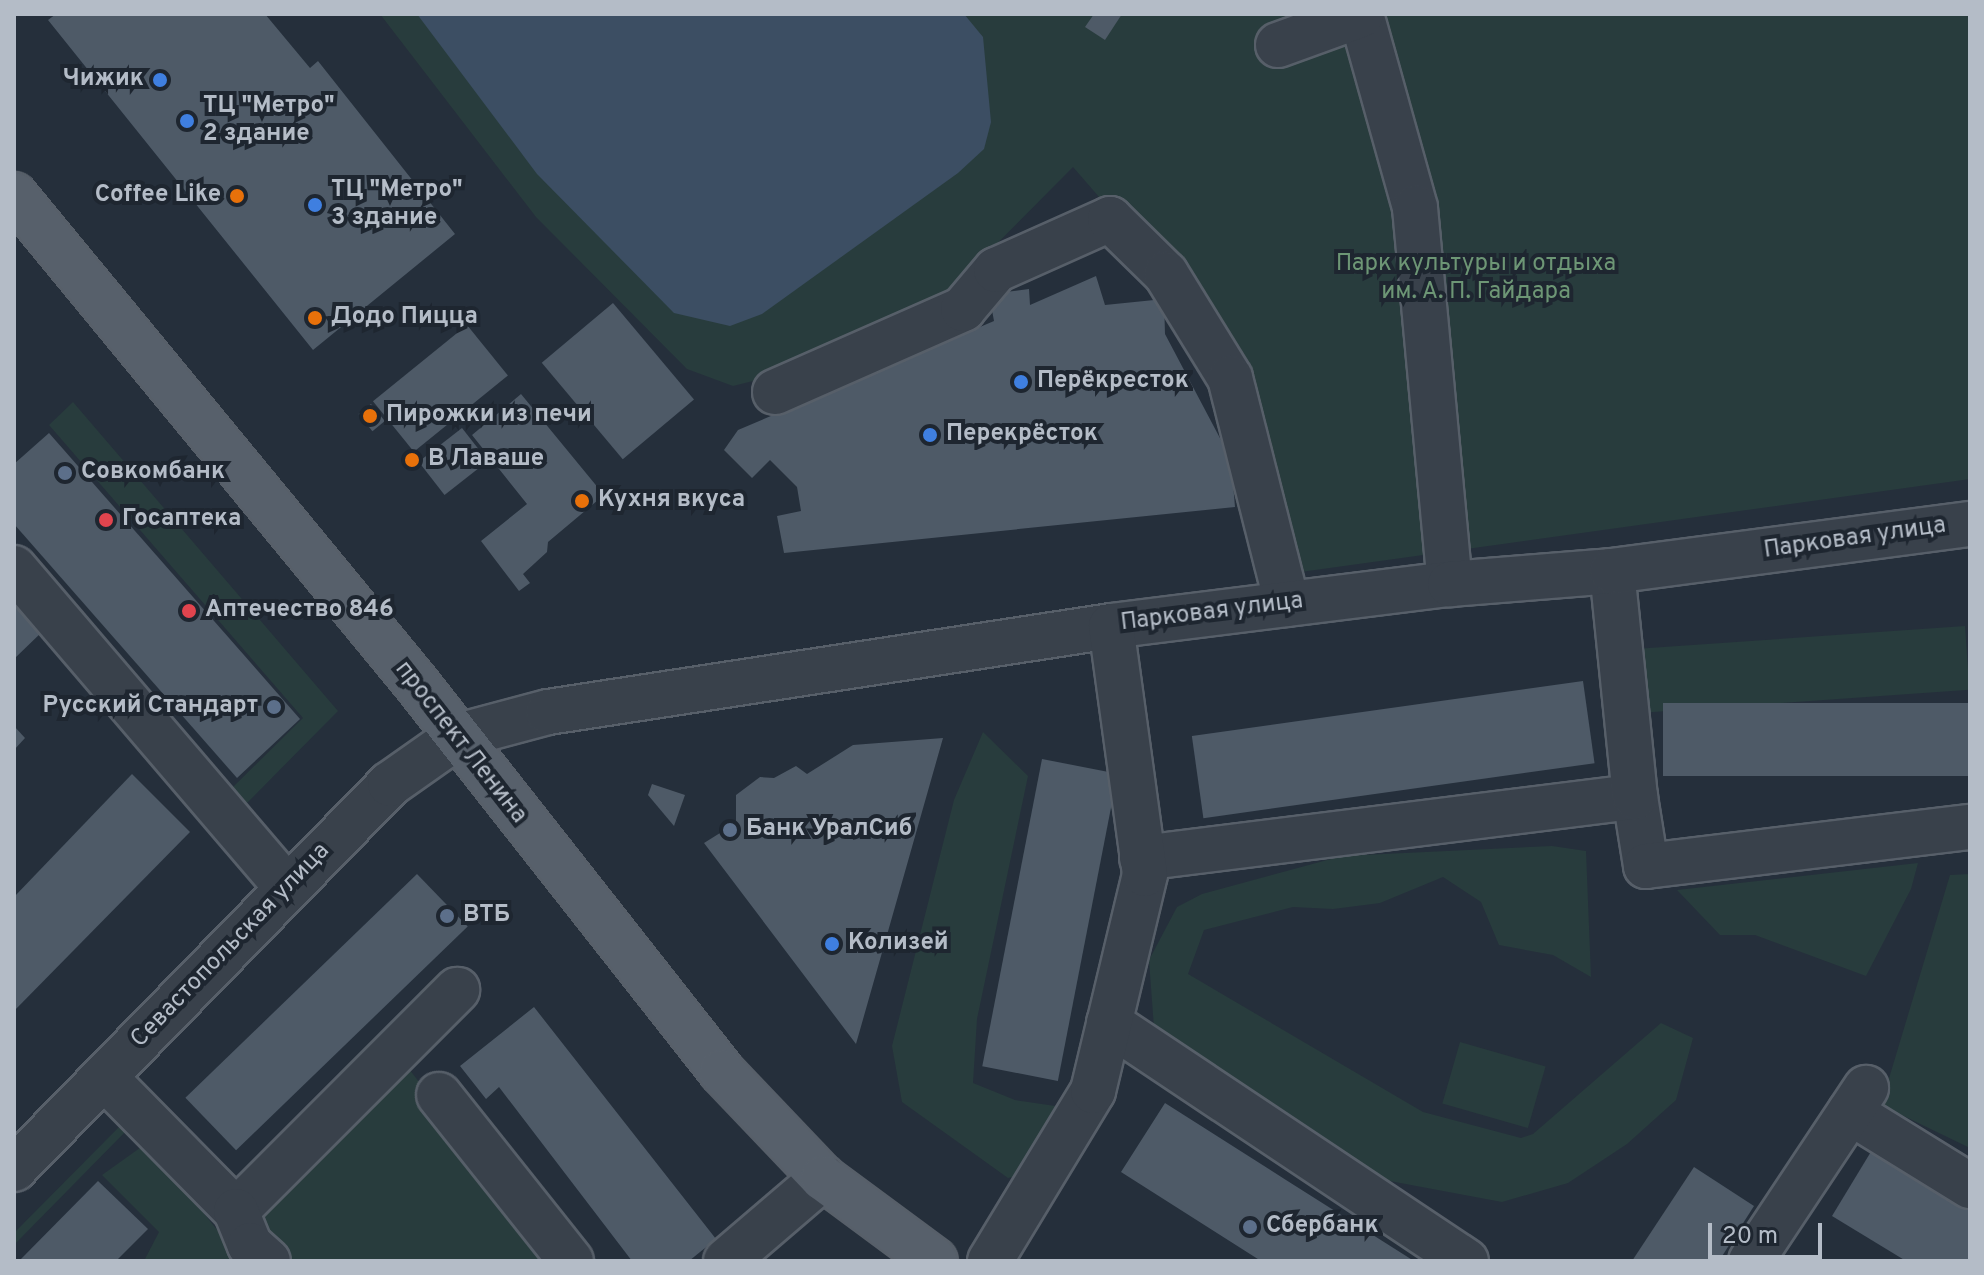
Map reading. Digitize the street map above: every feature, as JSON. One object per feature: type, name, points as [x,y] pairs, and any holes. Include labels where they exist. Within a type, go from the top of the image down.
[{"type":"main road","name":"проспект Ленина","points":[[14,195],[458,736],[508,806],[722,1072],[823,1178],[935,1261]]},
{"type":"street","points":[[1278,45],[1361,14],[1415,208],[1450,584]]},
{"type":"street","points":[[775,392],[963,309],[996,270],[1110,219],[1166,274],[1230,378],[1287,604]]},
{"type":"street","name":"Парковая улица","points":[[458,736],[548,712],[1111,626],[1450,584],[1612,571],[1969,530]]},
{"type":"street","points":[[14,568],[286,886]]},
{"type":"street","points":[[1612,571],[1635,797],[1646,866],[1970,827]]},
{"type":"street","points":[[990,1261],[1093,1091],[1145,874],[1111,626]]},
{"type":"street","name":"Севастопольская улица","points":[[14,1169],[286,886],[390,784],[458,736]]},
{"type":"street","points":[[1142,858],[1635,797]]},
{"type":"street","points":[[236,1211],[457,990]]},
{"type":"street","points":[[1109,1023],[1466,1261]]},
{"type":"street","points":[[104,1077],[236,1211],[250,1245],[268,1261]]},
{"type":"street","points":[[439,1095],[571,1261]]},
{"type":"street","points":[[1751,1261],[1858,1100],[1970,1186]]},
{"type":"street","points":[[726,1261],[823,1178]]},
{"type":"green space","name":"Парк культуры и отдыха им. А. П. Гайдара","points":[[380,14],[1970,14],[1970,479],[1279,575],[1274,538],[1166,274],[1073,167],[944,297],[805,368],[733,386],[687,369],[536,217]]},
{"type":"green space","points":[[73,402],[338,711],[246,804],[232,788],[303,718],[49,425]]},
{"type":"green space","points":[[1965,626],[1969,690],[1646,712],[1642,649]]},
{"type":"green space","points":[[983,732],[1028,776],[977,1019],[973,1083],[1015,1100],[1062,1107],[1026,1174],[1008,1178],[902,1102],[892,1046],[954,800]]},
{"type":"green space","points":[[1552,846],[1586,851],[1591,977],[1553,955],[1499,945],[1481,902],[1443,877],[1380,903],[1333,909],[1293,907],[1204,930],[1188,974],[1423,1112],[1521,1138],[1533,1134],[1661,1023],[1693,1038],[1676,1100],[1627,1144],[1568,1183],[1502,1202],[1379,1179],[1154,1028],[1149,960],[1177,907],[1202,894],[1342,856]]},
{"type":"green space","points":[[1918,863],[1911,889],[1866,976],[1755,935],[1720,935],[1677,890]]},
{"type":"green space","points":[[1970,874],[1970,1148],[1881,1105],[1950,875]]},
{"type":"green space","points":[[1460,1042],[1546,1067],[1528,1128],[1442,1104]]},
{"type":"green space","points":[[401,1059],[561,1261],[282,1261],[260,1242],[260,1203]]},
{"type":"green space","points":[[120,1126],[128,1129],[14,1245],[14,1233]]},
{"type":"green space","points":[[144,1145],[182,1186],[242,1261],[145,1259],[159,1232],[102,1175]]},
{"type":"water","points":[[417,14],[964,14],[983,37],[991,122],[984,149],[958,173],[762,314],[730,326],[674,313],[537,174]]},
{"type":"building","name":"ТЦ \"Метро\" 3 здание","points":[[56,14],[265,14],[310,68],[318,61],[455,234],[313,350],[48,20]]},
{"type":"building","points":[[1094,14],[1122,14],[1105,40],[1085,27]]},
{"type":"building","name":"Перёкресток","points":[[1096,276],[1105,305],[1164,299],[1165,334],[1231,459],[1235,507],[784,553],[777,516],[801,511],[797,487],[770,460],[752,478],[724,450],[738,430],[994,321],[989,294],[1029,289],[1030,305]]},
{"type":"building","points":[[613,303],[694,400],[623,459],[542,363]]},
{"type":"building","points":[[467,325],[508,376],[414,452],[373,401]]},
{"type":"building","points":[[521,394],[604,495],[548,542],[547,552],[523,574],[530,583],[519,591],[481,541],[527,504],[472,435]]},
{"type":"building","points":[[371,404],[385,421],[372,431],[359,414]]},
{"type":"building","points":[[462,428],[488,461],[445,495],[419,462]]},
{"type":"building","points":[[49,433],[300,719],[237,778],[14,524],[14,464]]},
{"type":"building","points":[[411,454],[419,463],[411,470],[403,461]]},
{"type":"building","points":[[14,599],[44,630],[14,659]]},
{"type":"building","points":[[1583,681],[1595,763],[1203,818],[1192,736]]},
{"type":"building","points":[[1663,703],[1970,703],[1970,776],[1663,776]]},
{"type":"building","points":[[14,726],[25,738],[14,750]]},
{"type":"building","name":"Колизей","points":[[943,738],[856,1044],[704,843],[736,823],[736,795],[760,777],[774,778],[796,766],[807,774],[853,745]]},
{"type":"building","points":[[1042,759],[1118,774],[1058,1081],[982,1066]]},
{"type":"building","points":[[132,774],[190,832],[14,1011],[14,897]]},
{"type":"building","points":[[652,784],[685,795],[674,826],[648,795]]},
{"type":"building","points":[[417,874],[468,927],[236,1150],[185,1098]]},
{"type":"building","points":[[534,1007],[716,1239],[689,1261],[632,1261],[499,1087],[486,1099],[460,1066]]},
{"type":"building","points":[[1165,1103],[1414,1261],[1261,1261],[1121,1172]]},
{"type":"building","points":[[1872,1150],[1970,1210],[1970,1261],[1906,1261],[1832,1216]]},
{"type":"building","points":[[1694,1167],[1754,1206],[1719,1261],[1632,1261]]},
{"type":"building","points":[[98,1181],[148,1229],[116,1261],[19,1261]]},
{"type":"place","name":"Чижик","points":[[160,80]]},
{"type":"place","name":"ТЦ \"Метро\" 2 здание","points":[[187,121]]},
{"type":"place","name":"Coffee Like","points":[[237,196]]},
{"type":"place","name":"ТЦ \"Метро\" 3 здание","points":[[315,205]]},
{"type":"place","name":"Додо Пицца","points":[[315,318]]},
{"type":"place","name":"Перёкресток","points":[[1021,382]]},
{"type":"place","name":"Пирожки из печи","points":[[370,416]]},
{"type":"place","name":"Перекрёсток","points":[[930,435]]},
{"type":"place","name":"В Лаваше","points":[[412,460]]},
{"type":"place","name":"Совкомбанк","points":[[65,473]]},
{"type":"place","name":"Кухня вкуса","points":[[582,501]]},
{"type":"place","name":"Госаптека","points":[[106,520]]},
{"type":"place","name":"Аптечество 846","points":[[189,611]]},
{"type":"place","name":"Русский Стандарт","points":[[274,707]]},
{"type":"place","name":"Банк УралСиб","points":[[730,830]]},
{"type":"place","name":"ВТБ","points":[[447,916]]},
{"type":"place","name":"Колизей","points":[[832,944]]},
{"type":"place","name":"Сбербанк","points":[[1250,1227]]}]
